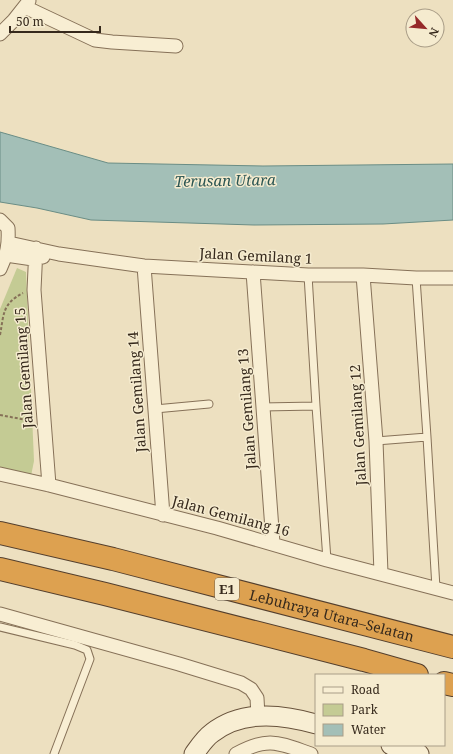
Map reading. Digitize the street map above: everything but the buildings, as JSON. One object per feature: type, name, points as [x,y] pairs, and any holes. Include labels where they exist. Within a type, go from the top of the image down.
[{"type":"highway","name":"Lebuhraya Utara–Selatan","points":[[0,533],[113,559],[453,647]]},
{"type":"highway","points":[[0,569],[105,594],[413,674]]},
{"type":"street","points":[[0,34],[27,4],[95,40],[176,46]]},
{"type":"street","points":[[0,220],[8,228],[8,249],[0,270]]},
{"type":"street","name":"Jalan Gemilang 1","points":[[8,249],[36,254],[59,254],[144,266],[308,275],[453,278]]},
{"type":"street","name":"Jalan Gemilang 15","points":[[36,254],[34,290],[49,485]]},
{"type":"street","name":"Jalan Gemilang 14","points":[[144,266],[163,515]]},
{"type":"street","name":"Jalan Gemilang 13","points":[[253,272],[273,543]]},
{"type":"street","name":"Jalan Gemilang 12","points":[[363,275],[376,441],[380,573]]},
{"type":"street","name":"Jalan Gemilang 16","points":[[0,474],[49,485],[273,543],[327,560],[453,593]]},
{"type":"street","points":[[0,614],[179,664],[241,683],[251,689],[257,698],[258,716]]},
{"type":"street","points":[[194,754],[211,733],[230,722],[258,716],[284,717],[315,724]]},
{"type":"street","points":[[236,754],[249,747],[266,742],[276,743],[311,754]]},
{"type":"street","points":[[394,746],[419,754]]},
{"type":"lane","points":[[308,275],[327,560]]},
{"type":"lane","points":[[416,278],[436,588]]},
{"type":"lane","points":[[154,409],[209,404]]},
{"type":"lane","points":[[262,407],[316,406]]},
{"type":"lane","points":[[376,441],[427,437]]},
{"type":"lane","points":[[0,627],[75,645],[87,650],[90,659],[54,754]]},
{"type":"path","points":[[0,335],[6,306],[14,298],[34,290]]},
{"type":"path","points":[[0,415],[44,423]]},
{"type":"green space","points":[[17,268],[26,272],[34,461],[31,476],[0,472],[0,309]]},
{"type":"water","name":"Terusan Utara","points":[[0,132],[108,163],[263,166],[453,164],[453,220],[383,224],[254,225],[91,220],[37,208],[0,202]]}]
